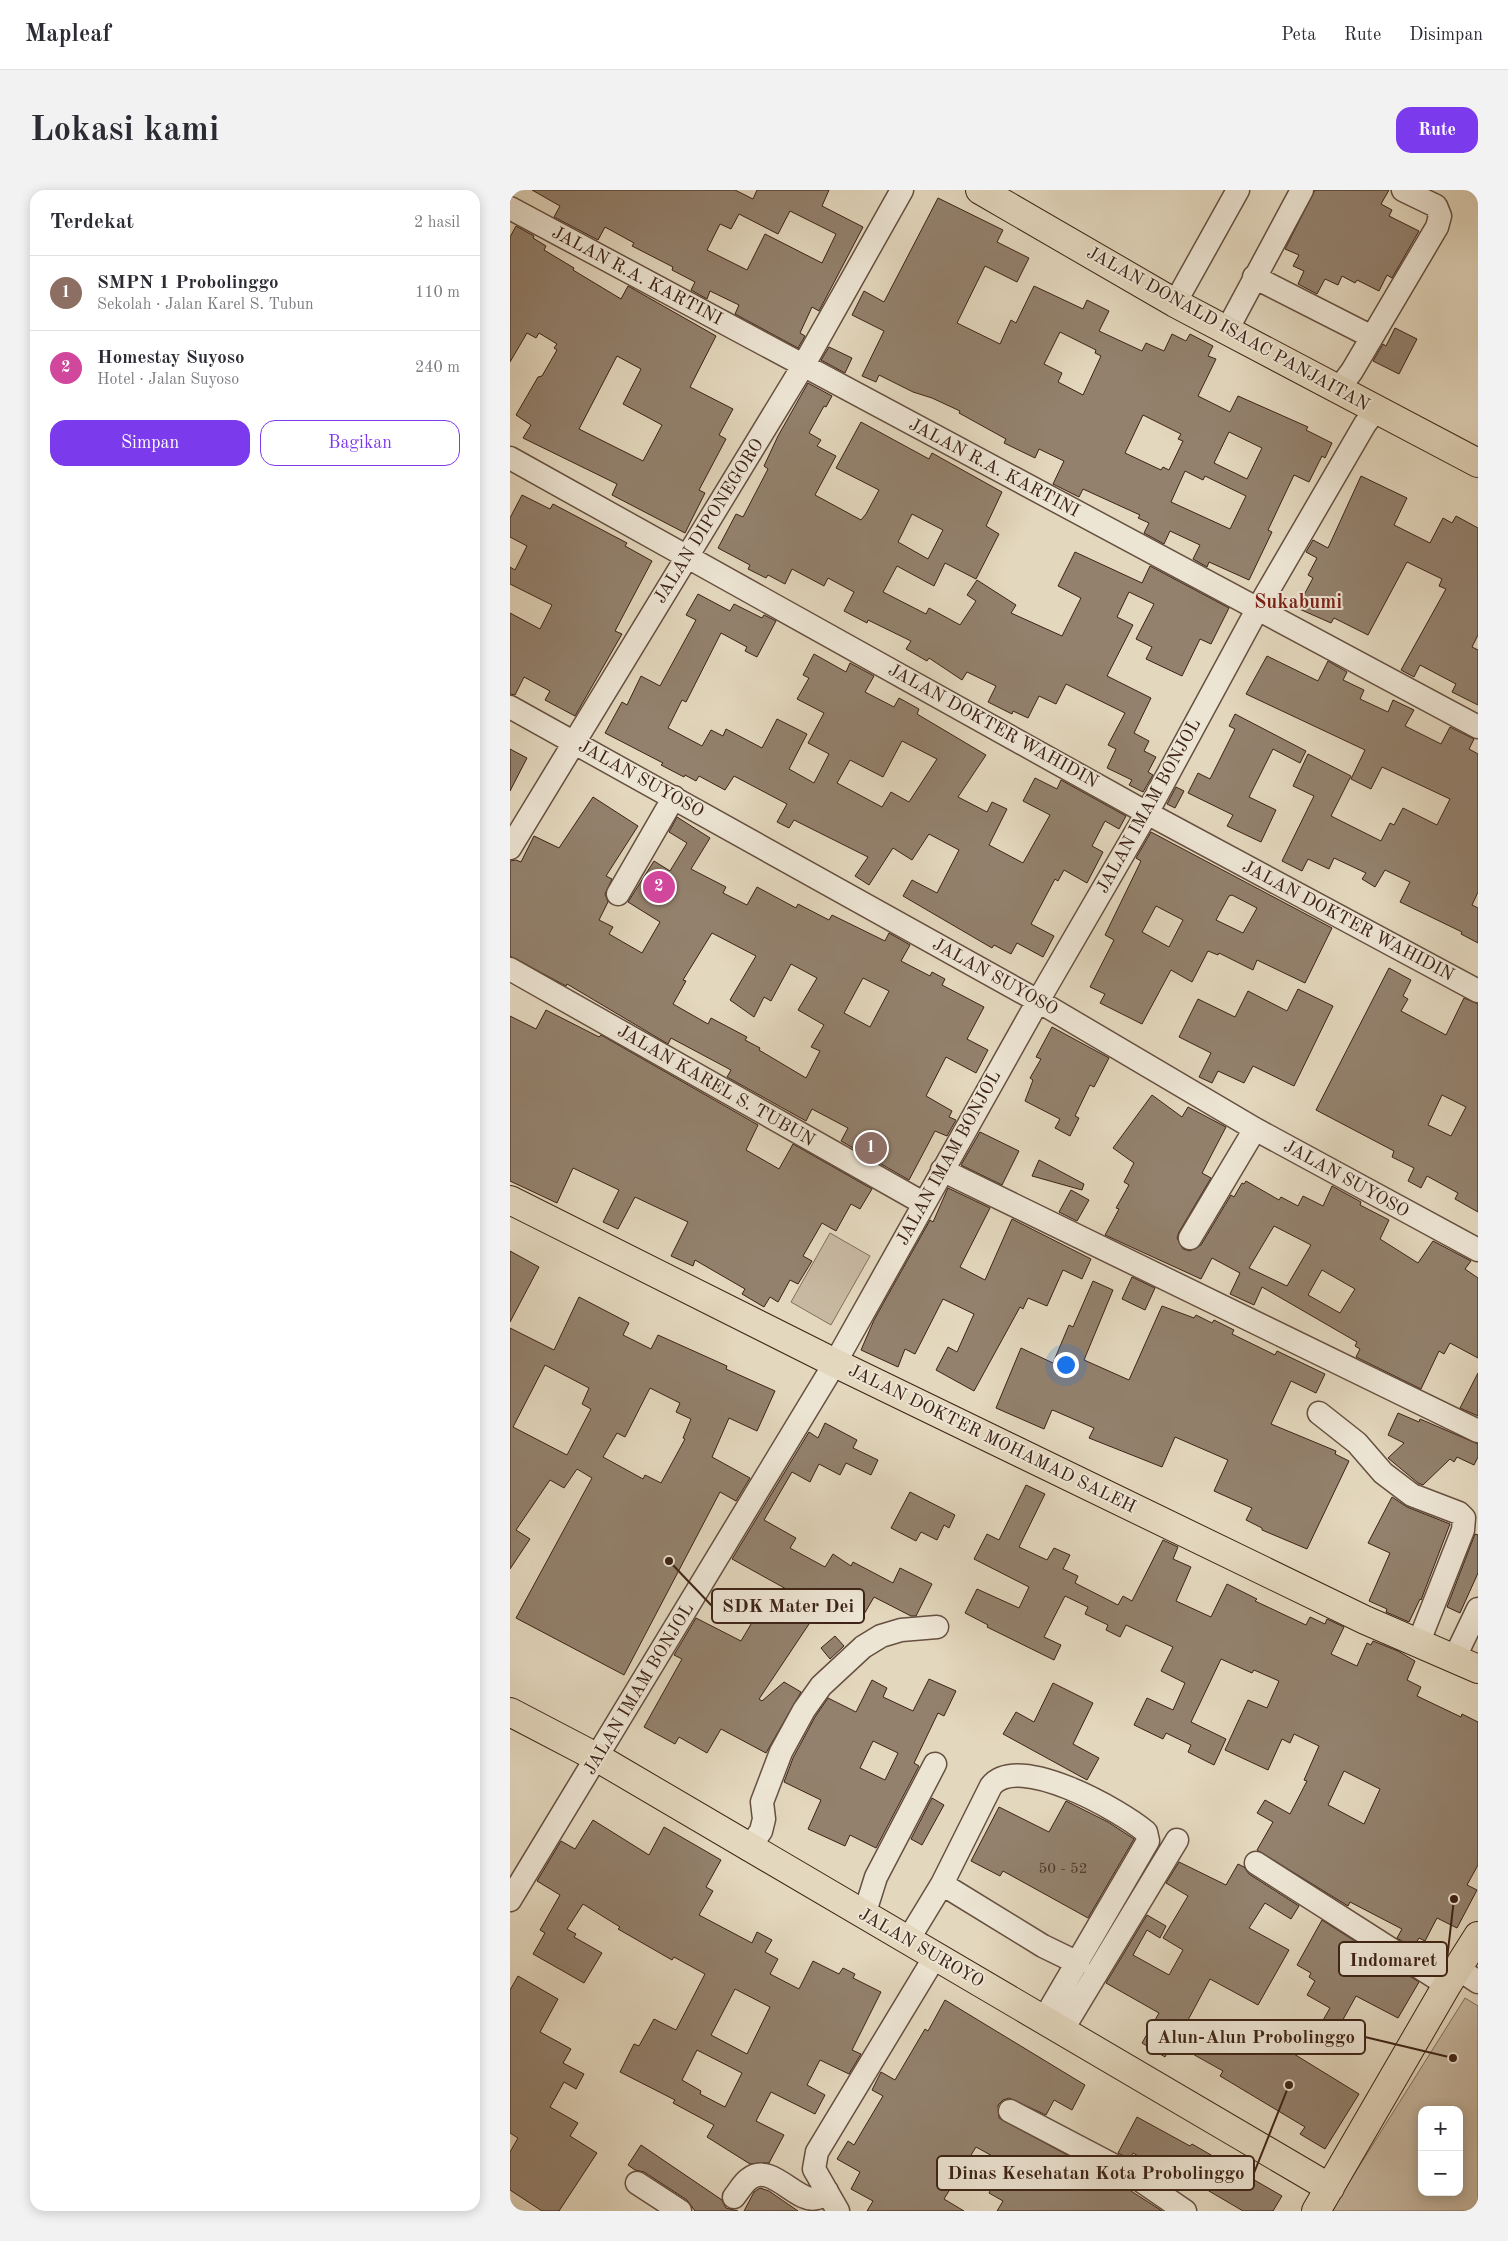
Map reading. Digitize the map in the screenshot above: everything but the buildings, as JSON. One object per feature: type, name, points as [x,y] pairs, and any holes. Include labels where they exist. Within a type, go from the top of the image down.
[{"type":"main road","name":"JALAN DONALD ISAAC PANJAITAN","points":[[980,190],[1175,303],[1338,390],[1372,415],[1478,462]]},
{"type":"main road","name":"JALAN DOKTER MOHAMAD SALEH","points":[[510,1200],[835,1363],[1365,1620],[1466,1664]]},
{"type":"main road","name":"JALAN SUROYO","points":[[510,1712],[598,1758],[748,1849],[936,1955],[1330,2188]]},
{"type":"main road","points":[[1316,2211],[1461,1978],[1478,1936]]},
{"type":"street","name":"JALAN DIPONEGORO","points":[[510,848],[573,741],[804,366],[902,190]]},
{"type":"street","points":[[1175,303],[1238,190]]},
{"type":"street","points":[[1227,330],[1302,190]]},
{"type":"street","points":[[1338,390],[1372,337],[1437,227],[1440,216],[1436,206],[1403,190]]},
{"type":"street","name":"JALAN R.A. KARTINI","points":[[510,208],[1478,727]]},
{"type":"street","points":[[1254,277],[1372,337]]},
{"type":"street","name":"JALAN IMAM BONJOL","points":[[510,1900],[598,1758],[835,1363],[942,1170],[1147,813],[1258,608],[1372,415]]},
{"type":"street","name":"JALAN DOKTER WAHIDIN","points":[[510,458],[688,555],[1147,813],[1478,991]]},
{"type":"street","name":"JALAN SUYOSO","points":[[510,707],[1038,1001],[1255,1129],[1478,1250]]},
{"type":"street","points":[[618,894],[674,797]]},
{"type":"street","name":"JALAN KAREL S. TUBUN","points":[[510,969],[923,1204]]},
{"type":"street","points":[[1190,1238],[1255,1129]]},
{"type":"street","points":[[942,1170],[1478,1431]]},
{"type":"street","points":[[1319,1413],[1357,1443],[1382,1474],[1412,1494],[1459,1513],[1464,1518],[1463,1530],[1418,1644]]},
{"type":"street","points":[[1466,1664],[1478,1609]]},
{"type":"street","points":[[748,1849],[761,1831],[764,1819],[762,1802],[780,1752],[804,1710],[821,1686],[863,1648],[881,1636],[901,1630],[937,1627]]},
{"type":"street","points":[[864,1915],[876,1877],[935,1764]]},
{"type":"street","points":[[908,1940],[942,1884],[991,1786],[998,1778],[1009,1775],[1060,1784],[1108,1806],[1146,1832],[1148,1841],[1078,1963],[1053,2024]]},
{"type":"street","points":[[1053,2024],[1176,1840]]},
{"type":"street","points":[[1256,1863],[1461,1978]]},
{"type":"street","points":[[942,1884],[1043,1946],[1078,1963]]},
{"type":"street","points":[[838,2211],[814,2169],[817,2152],[936,1955]]},
{"type":"street","points":[[1010,2112],[1134,2176],[1185,2211]]},
{"type":"street","points":[[734,2197],[749,2178],[759,2174],[770,2176],[809,2198],[817,2198],[826,2191]]},
{"type":"street","points":[[637,2183],[680,2211]]},
{"type":"shaded area","points":[[830,1233],[870,1256],[831,1325],[791,1302]]},
{"type":"shaded area","points":[[1465,1998],[1478,2006],[1478,2211],[1331,2211]]},
{"type":"place","name":"Homestay Suyoso","points":[[659,887]]},
{"type":"place","name":"SMPN 1 Probolinggo","points":[[871,1148]]},
{"type":"place","name":"SDK Mater Dei","points":[[669,1561]]},
{"type":"place","name":"Indomaret","points":[[1454,1899]]},
{"type":"place","name":"Alun-Alun Probolinggo","points":[[1453,2058]]},
{"type":"place","name":"Dinas Kesehatan Kota Probolinggo","points":[[1289,2085]]},
{"type":"district","name":"Sukabumi","points":[[1298,603]]}]
